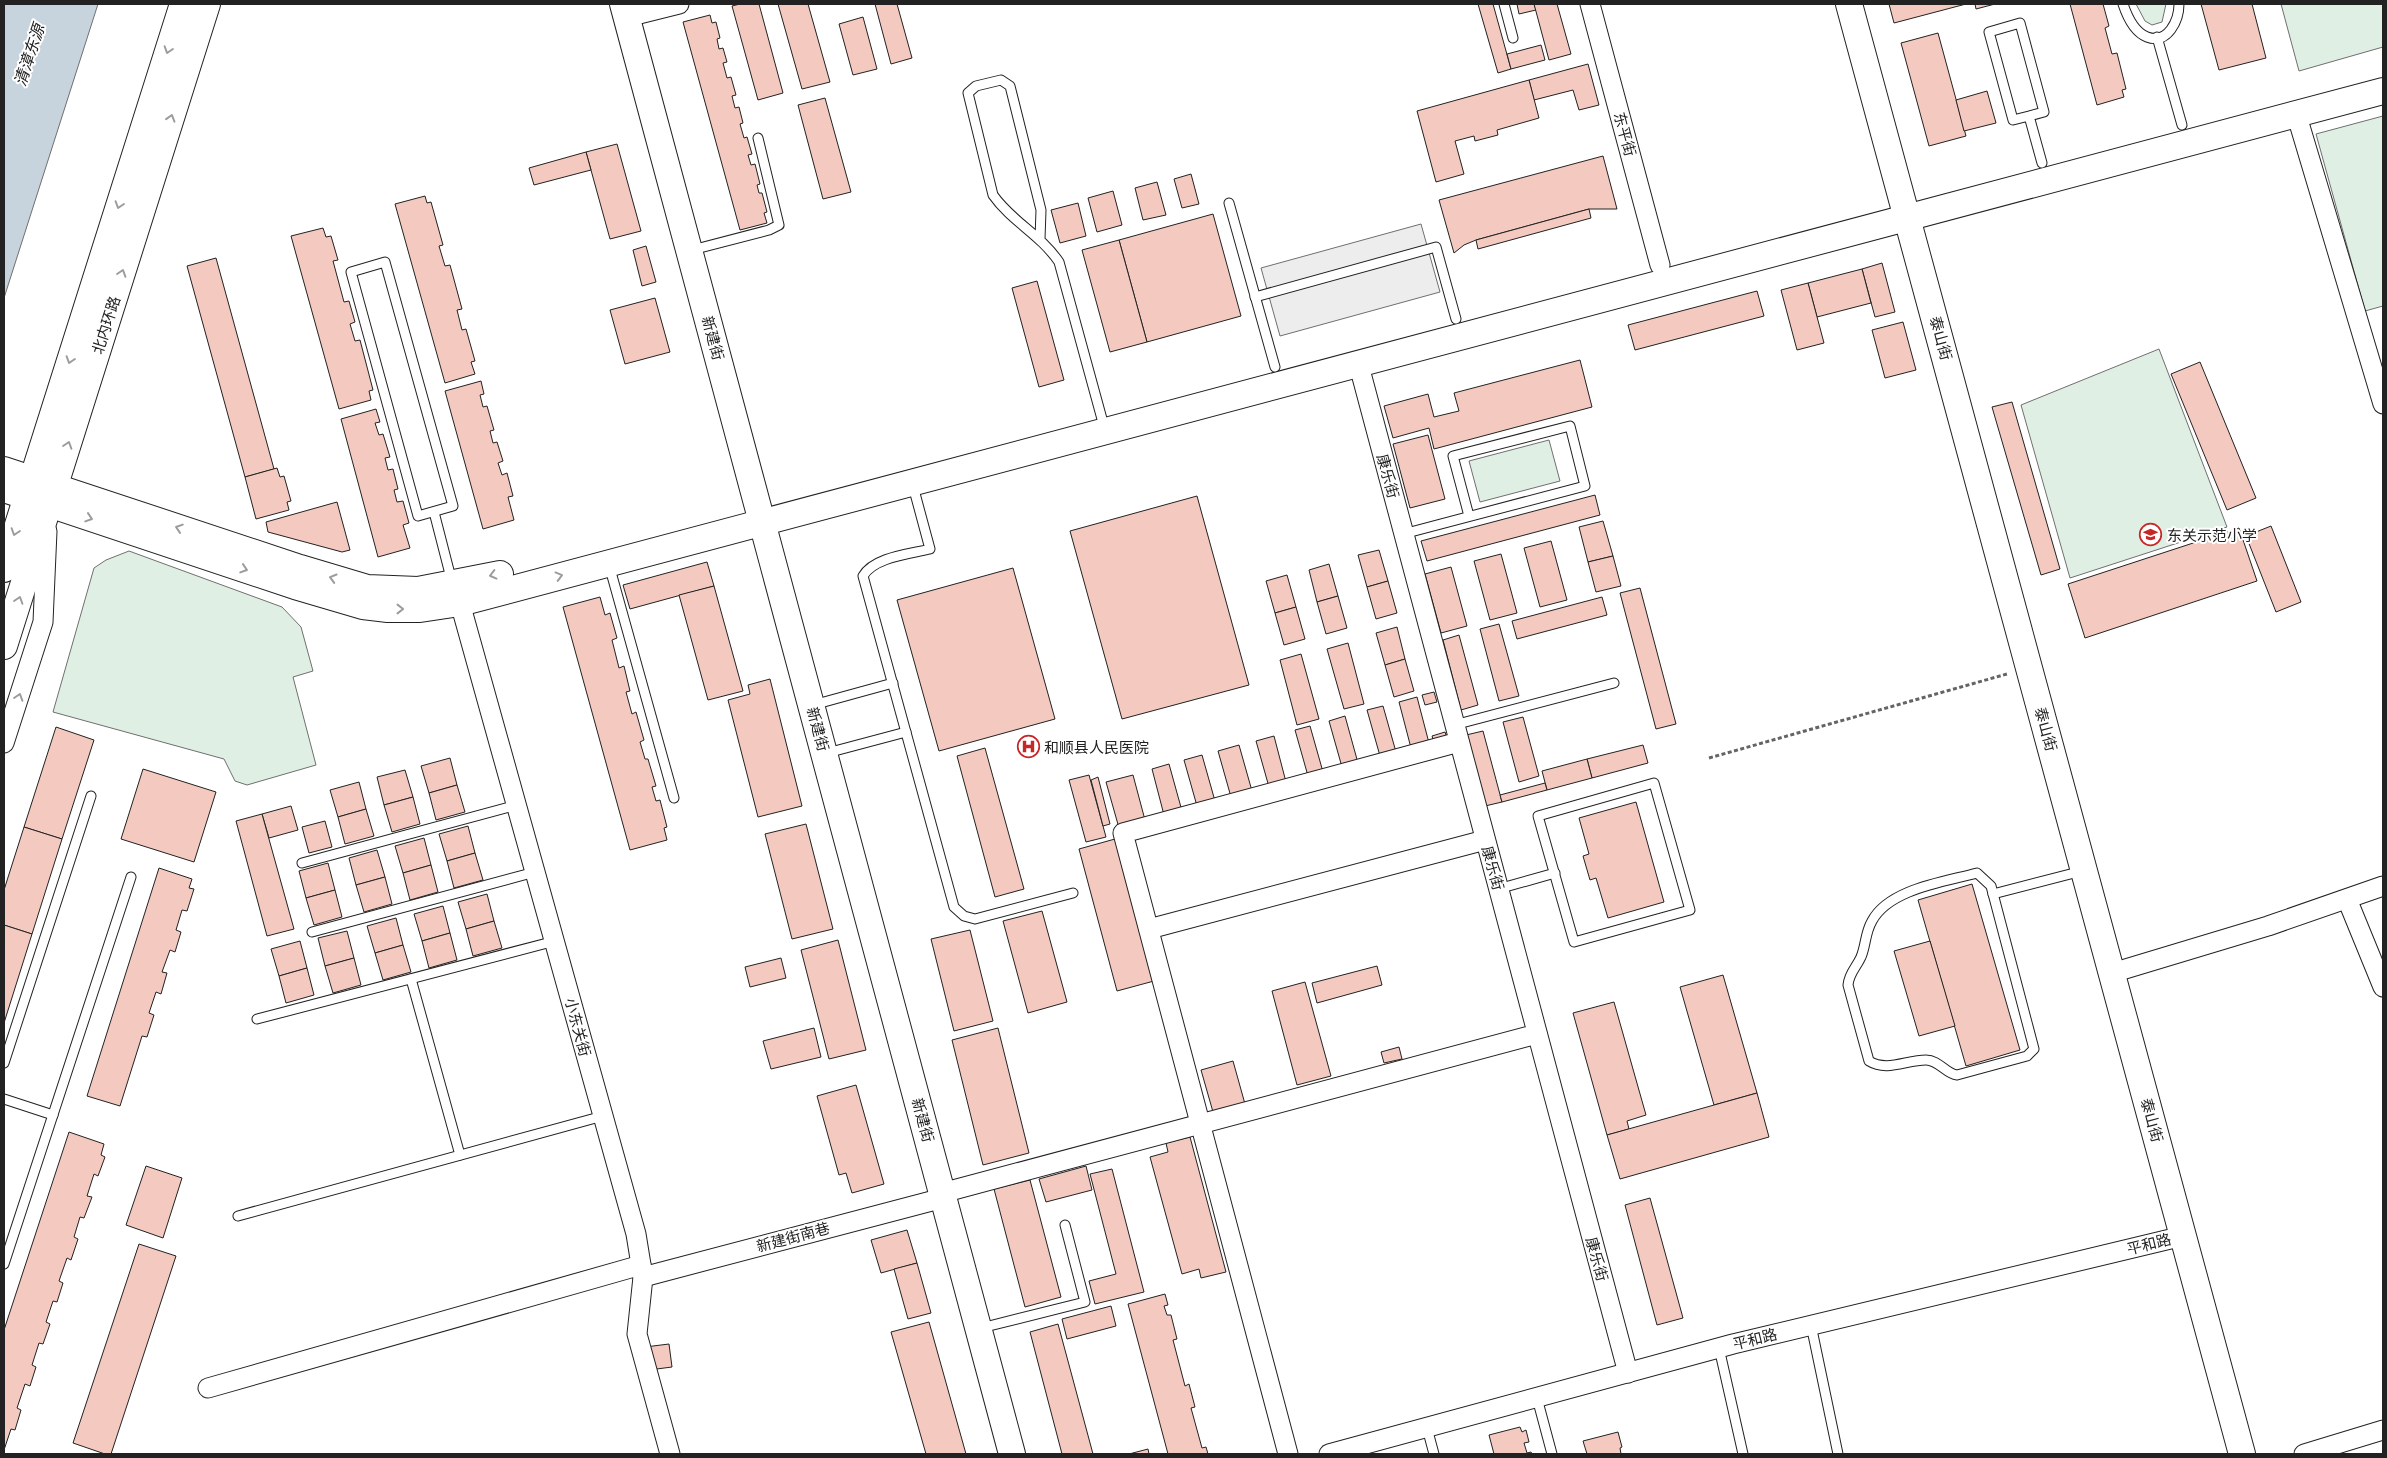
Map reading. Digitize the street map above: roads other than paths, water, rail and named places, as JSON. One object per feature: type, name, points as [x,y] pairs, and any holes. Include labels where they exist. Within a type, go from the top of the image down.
[{"type":"main road","name":"北内环路","points":[[4,646],[33,491],[182,4]]},
{"type":"main road","name":"北内环路","points":[[4,569],[207,4]]},
{"type":"main road","name":"泰山街","points":[[1849,4],[1906,208],[2242,1454]]},
{"type":"main road","name":"新建街","points":[[625,11],[1012,1454]]},
{"type":"main road","points":[[4,470],[33,491],[295,586],[363,606],[388,609],[420,609],[456,594],[1103,422],[1358,362],[1906,208],[2042,163],[2383,72]]},
{"type":"main road","points":[[456,594],[609,563],[760,513],[912,481],[1275,367],[1660,264],[1906,208],[2296,114],[2383,91]]},
{"type":"street","points":[[625,11],[679,4]]},
{"type":"street","name":"东平街","points":[[1590,4],[1660,264]]},
{"type":"street","points":[[2296,114],[2383,404]]},
{"type":"street","name":"康乐街","points":[[1358,362],[1628,1373]]},
{"type":"street","points":[[4,744],[42,622],[33,491]]},
{"type":"street","name":"小东关街","points":[[456,594],[517,805],[636,1234],[642,1271],[637,1334],[670,1454]]},
{"type":"street","points":[[1288,1454],[1123,833],[1457,733]]},
{"type":"street","points":[[1148,929],[1485,840]]},
{"type":"street","points":[[2112,973],[2268,926],[2383,886]]},
{"type":"street","points":[[2347,899],[2383,987]]},
{"type":"street","name":"新建街南巷","points":[[208,1388],[642,1271],[943,1195],[1537,1034]]},
{"type":"street","name":"平和路","points":[[1330,1454],[1720,1348],[2183,1236]]},
{"type":"street","points":[[2304,1454],[2383,1430]]},
{"type":"lane","points":[[1504,4],[1513,38]]},
{"type":"lane","points":[[2123,4],[2136,29],[2148,38],[2157,37],[2172,31],[2177,20],[2179,4]]},
{"type":"lane","points":[[2020,22],[2044,112],[2029,116],[2013,120],[1989,32],[2020,22]]},
{"type":"lane","points":[[2157,37],[2182,125]]},
{"type":"lane","points":[[1040,239],[1041,210],[1010,86],[1001,80],[976,86],[968,93],[993,195],[1002,207],[1048,246],[1060,262],[1103,422]]},
{"type":"lane","points":[[2029,116],[2042,163]]},
{"type":"lane","points":[[690,251],[769,230],[779,225],[758,138]]},
{"type":"lane","points":[[1229,203],[1275,367]]},
{"type":"lane","points":[[1255,297],[1436,247],[1456,319]]},
{"type":"lane","points":[[386,262],[453,506],[434,512],[418,516],[350,272],[386,262]]},
{"type":"lane","points":[[1403,534],[1585,486],[1570,426],[1453,456],[1469,516]]},
{"type":"lane","points":[[912,481],[930,549],[876,564],[867,569],[864,576],[954,907],[964,916],[975,919],[1073,892]]},
{"type":"lane","points":[[434,512],[456,594]]},
{"type":"lane","points":[[609,563],[674,798]]},
{"type":"lane","points":[[812,706],[893,683]]},
{"type":"lane","points":[[1457,733],[1614,683]]},
{"type":"lane","points":[[824,754],[906,732]]},
{"type":"lane","points":[[1654,783],[1690,910],[1574,942],[1555,873],[1538,816],[1654,783]]},
{"type":"lane","points":[[4,1063],[91,796]]},
{"type":"lane","points":[[302,863],[517,805]]},
{"type":"lane","points":[[1993,894],[2085,870]]},
{"type":"lane","points":[[312,932],[535,872]]},
{"type":"lane","points":[[1498,889],[1555,873]]},
{"type":"lane","points":[[1977,873],[1991,886],[1993,894],[2034,1049],[2027,1056],[1957,1075],[1936,1062],[1926,1060],[1883,1066],[1869,1061],[1849,980],[1861,957],[1866,932],[1873,918],[1884,905],[1904,894],[1977,873]]},
{"type":"lane","points":[[4,1264],[131,878]]},
{"type":"lane","points":[[257,1019],[555,941]]},
{"type":"lane","points":[[411,979],[460,1155]]},
{"type":"lane","points":[[4,1099],[53,1115]]},
{"type":"lane","points":[[238,1216],[603,1116]]},
{"type":"lane","points":[[978,1329],[1085,1302],[1065,1225]]},
{"type":"lane","points":[[1811,1325],[1838,1454]]},
{"type":"lane","points":[[1720,1348],[1743,1454]]},
{"type":"lane","points":[[1537,1398],[1552,1454]]},
{"type":"lane","points":[[1427,1428],[1434,1454]]},
{"type":"water","name":"清漳东源","points":[[4,4],[98,4],[4,298]]},
{"type":"place","name":"东关示范小学","points":[[2151,535]]},
{"type":"place","name":"和顺县人民医院","points":[[1028,747]]}]
